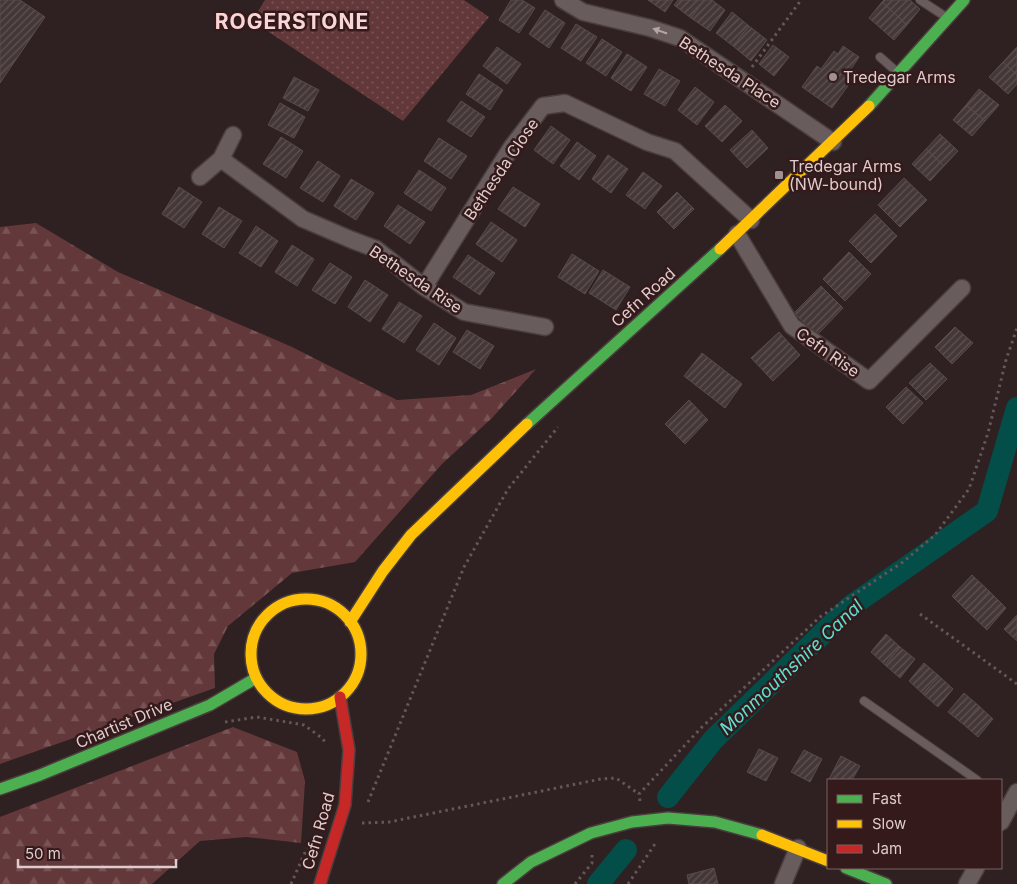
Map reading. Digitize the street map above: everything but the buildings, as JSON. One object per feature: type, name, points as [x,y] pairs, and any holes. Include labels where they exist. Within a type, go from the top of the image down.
[{"type":"main road","name":"Cefn Road","points":[[350,622],[383,571],[411,535],[554,399],[737,234],[833,142],[883,92],[964,0]]},
{"type":"main road","points":[[291,600],[319,600],[335,607],[350,622],[356,632],[361,648],[360,666],[353,682],[340,697],[328,705],[308,709],[285,705],[268,694],[256,678],[251,656],[256,630],[272,610],[291,600]]},
{"type":"main road","name":"Chartist Drive","points":[[0,789],[40,775],[210,705],[256,678]]},
{"type":"main road","name":"Cefn Road","points":[[320,884],[345,805],[349,750],[340,697]]},
{"type":"main road","points":[[503,884],[531,862],[591,833],[632,822],[672,818],[715,822],[753,832],[827,861]]},
{"type":"main road","points":[[848,869],[886,884]]},
{"type":"street","name":"Bethesda Place","points":[[563,0],[583,12],[650,28],[680,38],[833,142]]},
{"type":"street","name":"Bethesda Close","points":[[424,287],[511,148],[543,106],[565,103],[647,142],[676,151],[751,220]]},
{"type":"street","points":[[200,177],[221,159],[233,136]]},
{"type":"street","name":"Bethesda Rise","points":[[221,159],[303,219],[376,248],[424,287],[464,312],[545,327]]},
{"type":"street","name":"Cefn Rise","points":[[737,234],[792,326],[869,381],[962,288]]},
{"type":"street","points":[[1002,820],[1011,799]]},
{"type":"street","points":[[783,884],[798,848]]},
{"type":"street","points":[[967,884],[975,869]]},
{"type":"lane","points":[[920,0],[948,18]]},
{"type":"lane","points":[[880,57],[899,74]]},
{"type":"lane","points":[[864,701],[976,779]]},
{"type":"path","points":[[742,80],[801,0]]},
{"type":"path","points":[[640,805],[640,794],[702,727],[820,617],[903,562],[935,535],[969,489],[988,433],[1006,360],[1017,328]]},
{"type":"path","points":[[367,805],[464,568],[508,488],[563,422]]},
{"type":"path","points":[[920,614],[1017,684]]},
{"type":"path","points":[[222,723],[257,717],[304,725],[322,738],[328,746]]},
{"type":"path","points":[[363,814],[359,823],[390,822],[601,779],[616,778],[640,794]]},
{"type":"path","points":[[628,884],[672,818]]},
{"type":"path","points":[[575,884],[592,863],[591,833]]},
{"type":"path","points":[[291,884],[308,844]]},
{"type":"green space","points":[[265,0],[464,0],[489,17],[403,121],[252,21]]},
{"type":"green space","points":[[36,223],[118,272],[292,347],[397,400],[471,395],[536,369],[492,418],[442,464],[355,562],[292,573],[228,626],[214,654],[215,688],[0,764],[0,227]]},
{"type":"green space","points":[[233,727],[297,752],[305,781],[301,843],[246,837],[200,841],[152,884],[0,884],[0,817]]},
{"type":"waterway","name":"Monmouthshire Canal","points":[[668,797],[713,740],[851,606],[987,511],[1017,408]]},
{"type":"waterway","name":"Monmouthshire Canal","points":[[598,884],[626,850]]},
{"type":"traffic: fast","points":[[869,106],[964,0]]},
{"type":"traffic: fast","points":[[527,424],[720,249]]},
{"type":"traffic: fast","points":[[0,789],[40,775],[210,705],[256,678]]},
{"type":"traffic: fast","points":[[503,884],[531,862],[591,833],[632,822],[668,818],[715,822],[762,835]]},
{"type":"traffic: fast","points":[[848,869],[886,884]]},
{"type":"traffic: slow","points":[[720,249],[869,106]]},
{"type":"traffic: slow","points":[[350,622],[383,571],[411,535],[527,424]]},
{"type":"traffic: slow","points":[[306,599],[327,603],[345,615],[357,633],[361,654],[357,675],[345,693],[327,705],[306,709],[285,705],[267,693],[255,675],[251,654],[255,633],[267,615],[285,603],[306,599]]},
{"type":"traffic: slow","points":[[762,835],[827,861]]},
{"type":"traffic: jam","points":[[320,884],[345,805],[349,750],[340,697]]},
{"type":"place","name":"Tredegar Arms","points":[[833,77]]},
{"type":"place","name":"Tredegar Arms (NW-bound)","points":[[779,175]]},
{"type":"district","name":"ROGERSTONE","points":[[292,21]]}]
